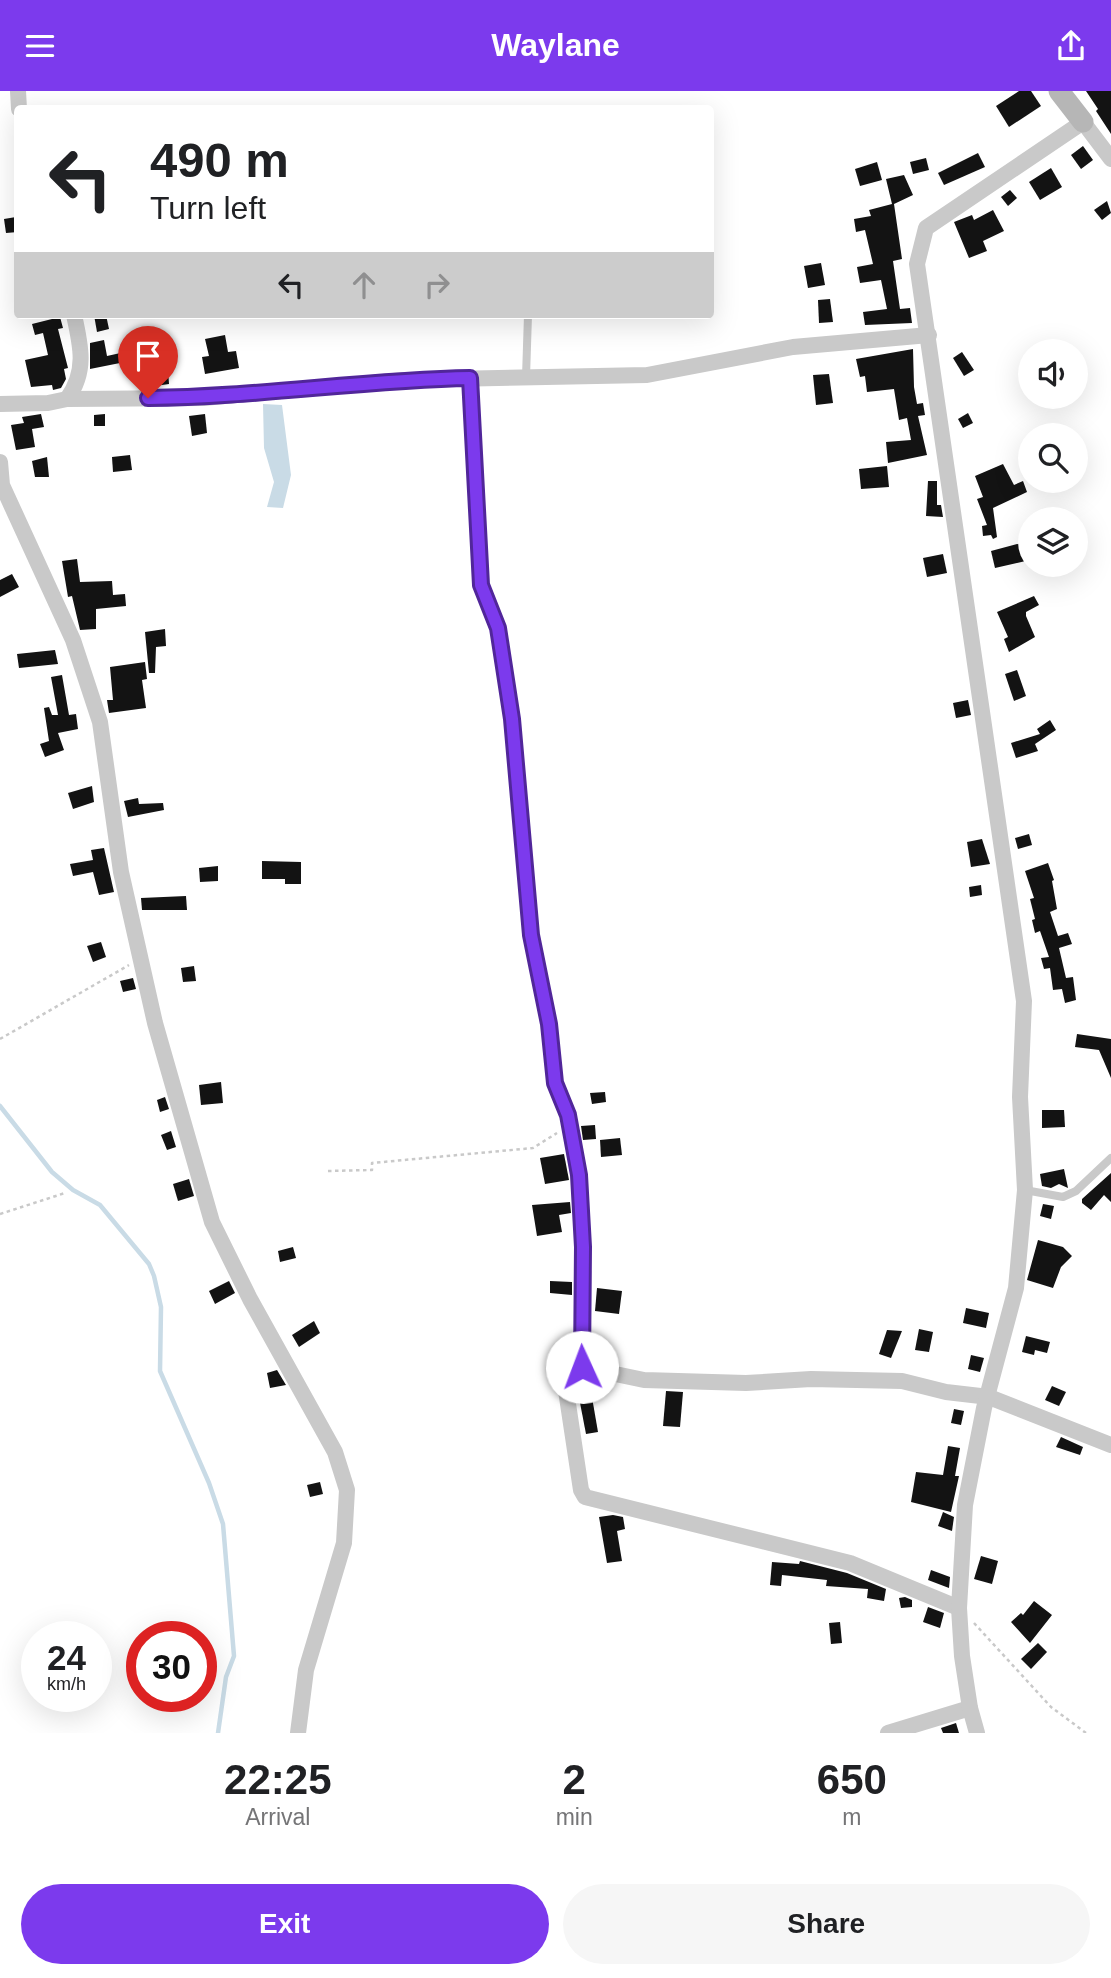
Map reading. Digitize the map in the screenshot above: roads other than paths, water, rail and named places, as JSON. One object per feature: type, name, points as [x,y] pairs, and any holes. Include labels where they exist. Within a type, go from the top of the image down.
[{"type":"street","points":[[1059,91],[1111,159]]},
{"type":"street","points":[[977,1733],[970,1707],[960,1608],[965,1505],[984,1408],[1016,1288],[1025,1190],[1020,1097],[1024,1001],[917,264],[926,228],[1083,122]]},
{"type":"street","points":[[67,399],[77,386],[82,367],[75,319]]},
{"type":"street","points":[[1,408],[67,399],[203,398],[404,380],[647,375],[793,347],[929,335]]},
{"type":"street","points":[[470,378],[481,585],[498,628],[512,719],[531,935],[549,1024],[555,1083],[568,1115],[579,1175],[583,1247],[582,1367]]},
{"type":"street","points":[[0,462],[2,485],[74,641],[100,722],[121,872],[155,1023],[212,1222],[250,1300],[335,1452],[347,1490],[344,1543],[306,1670],[298,1733]]},
{"type":"street","points":[[960,1608],[850,1563],[600,1503],[585,1497],[581,1490],[565,1375],[582,1367],[644,1380],[746,1383],[811,1379],[902,1381],[946,1392],[989,1397],[1111,1445]]},
{"type":"street","points":[[888,1733],[970,1707]]},
{"type":"lane","points":[[526,377],[528,319]]},
{"type":"lane","points":[[1025,1190],[1063,1196],[1076,1191],[1111,1158]]},
{"type":"water","points":[[263,404],[282,405],[291,475],[283,508],[267,507],[274,482],[264,448]]},
{"type":"waterway","points":[[0,1106],[52,1172],[73,1190],[100,1205],[149,1264],[154,1276],[161,1307],[160,1371],[209,1483],[223,1524],[234,1656],[226,1677],[218,1733]]}]
